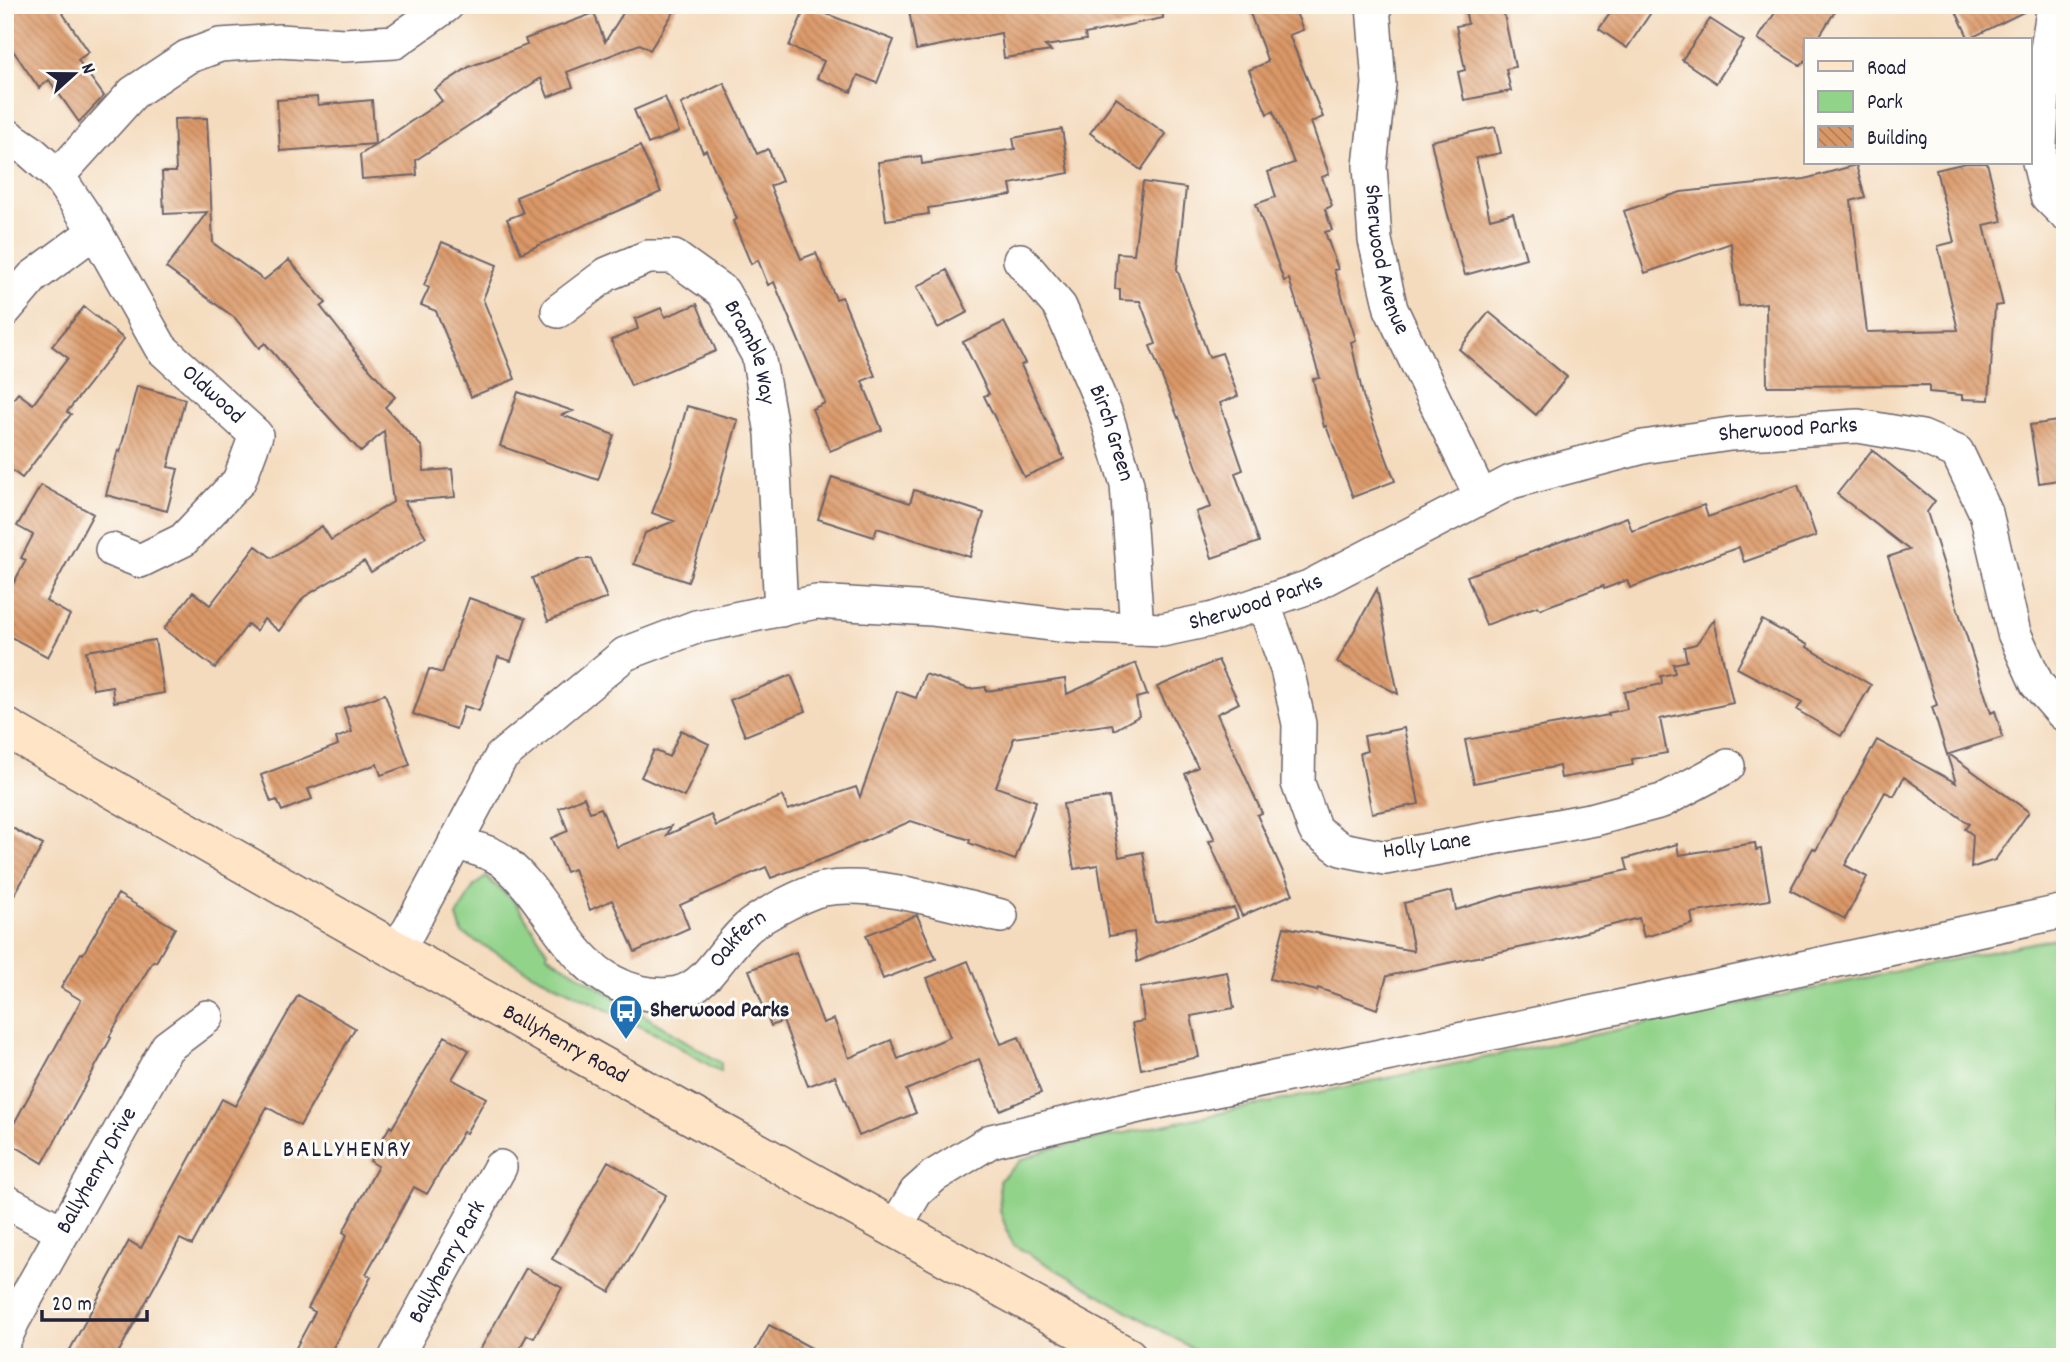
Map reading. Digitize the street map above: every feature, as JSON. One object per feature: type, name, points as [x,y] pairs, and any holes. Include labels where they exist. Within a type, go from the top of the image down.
[{"type":"main road","name":"Ballyhenry Road","points":[[5,727],[394,950],[1128,1357]]},
{"type":"street","points":[[58,176],[133,93],[187,57],[220,45],[279,41],[344,46],[396,42],[447,5]]},
{"type":"street","name":"Sherwood Avenue","points":[[1373,5],[1379,84],[1370,166],[1375,240],[1391,309],[1481,497]]},
{"type":"street","points":[[2054,5],[2045,61],[2039,162],[2047,196],[2065,214]]},
{"type":"street","name":"Oldwood","points":[[5,134],[30,151],[58,176],[95,231],[161,348],[256,435],[239,481],[183,540],[140,561],[112,550]]},
{"type":"street","points":[[5,310],[33,277],[95,231]]},
{"type":"street","name":"Bramble Way","points":[[558,312],[607,274],[648,257],[674,257],[723,292],[758,355],[772,433],[781,610]]},
{"type":"street","name":"Birch Green","points":[[1020,260],[1060,307],[1105,411],[1127,484],[1137,629]]},
{"type":"street","name":"Sherwood Parks","points":[[394,950],[409,930],[501,757],[625,654],[696,627],[816,602],[931,609],[1066,626],[1162,630],[1214,619],[1309,587],[1511,482],[1643,447],[1730,434],[1858,426],[1922,437],[1957,452],[1986,513],[2014,634],[2037,684],[2063,714]]},
{"type":"street","name":"Holly Lane","points":[[1263,603],[1287,668],[1299,724],[1298,783],[1315,830],[1341,849],[1385,858],[1595,819],[1662,801],[1728,766]]},
{"type":"street","name":"Oakfern","points":[[455,842],[495,856],[505,863],[534,895],[563,937],[593,970],[639,992],[674,995],[695,987],[746,929],[784,905],[822,889],[860,886],[923,897],[1002,916]]},
{"type":"street","points":[[894,1229],[916,1192],[934,1176],[991,1141],[1143,1105],[1677,995],[2065,911]]},
{"type":"street","name":"Ballyhenry Drive","points":[[5,1339],[167,1047],[207,1017]]},
{"type":"street","name":"Ballyhenry Park","points":[[396,1357],[500,1167]]},
{"type":"street","points":[[5,1201],[63,1232]]},
{"type":"green space","points":[[486,877],[515,902],[548,952],[547,955],[721,1063],[721,1072],[660,1036],[532,973],[462,933],[457,916],[474,886]]},
{"type":"green space","points":[[2065,936],[2065,1357],[1207,1357],[1012,1244],[1000,1211],[999,1181],[1021,1160],[1049,1149]]},
{"type":"building","points":[[5,5],[57,5],[89,52],[78,60],[104,96],[79,122],[49,80],[39,88],[5,39]]},
{"type":"building","points":[[628,5],[678,5],[650,50],[640,44],[567,72],[573,87],[548,97],[541,78],[416,160],[417,175],[362,179],[360,155],[442,101],[434,90],[469,67],[527,45],[525,39],[594,13],[605,42]]},
{"type":"building","points":[[908,5],[1162,5],[1163,18],[1085,34],[1086,40],[1045,46],[1051,51],[1004,58],[1001,33],[916,50]]},
{"type":"building","points":[[1247,5],[1293,5],[1303,30],[1289,35],[1323,117],[1311,122],[1329,174],[1322,177],[1332,206],[1325,209],[1332,230],[1325,232],[1338,269],[1334,270],[1356,340],[1351,342],[1363,396],[1395,481],[1353,497],[1326,426],[1324,427],[1313,379],[1320,378],[1289,279],[1284,281],[1256,204],[1276,197],[1268,172],[1294,163],[1273,111],[1267,114],[1249,70],[1268,62]]},
{"type":"building","points":[[1464,5],[1502,5],[1515,67],[1506,69],[1511,91],[1464,100],[1458,72],[1465,70],[1456,26],[1468,24]]},
{"type":"building","points":[[1616,5],[1656,5],[1627,48],[1599,29]]},
{"type":"building","points":[[1780,5],[1839,5],[1818,38],[1804,38],[1804,62],[1801,66],[1758,39]]},
{"type":"building","points":[[1953,5],[2034,5],[2034,7],[1969,38]]},
{"type":"building","points":[[806,6],[894,40],[877,83],[858,75],[851,92],[817,78],[824,61],[789,46]]},
{"type":"building","points":[[1710,19],[1744,41],[1716,83],[1682,60]]},
{"type":"building","points":[[724,83],[757,154],[768,149],[782,181],[770,186],[801,259],[816,253],[836,299],[842,297],[875,376],[862,381],[882,430],[830,451],[812,409],[825,403],[774,282],[768,285],[758,260],[751,264],[733,221],[737,219],[706,150],[703,152],[681,104]]},
{"type":"building","points":[[317,97],[318,105],[372,100],[375,144],[280,151],[277,100]]},
{"type":"building","points":[[665,97],[679,132],[648,144],[634,110]]},
{"type":"building","points":[[1116,98],[1166,134],[1141,170],[1090,133]]},
{"type":"building","points":[[207,118],[213,243],[264,280],[289,260],[326,303],[321,307],[353,350],[395,397],[385,407],[422,447],[424,471],[452,469],[455,497],[404,501],[426,537],[371,572],[364,561],[304,597],[279,631],[264,619],[256,631],[248,624],[215,668],[164,629],[193,592],[210,605],[256,546],[272,558],[322,526],[331,540],[393,502],[384,431],[361,452],[265,343],[259,348],[235,318],[166,268],[207,212],[164,214],[162,172],[176,172],[174,119]]},
{"type":"building","points":[[1495,127],[1501,153],[1476,158],[1490,219],[1513,213],[1526,258],[1465,275],[1431,141]]},
{"type":"building","points":[[1062,129],[1069,173],[1010,184],[1012,195],[928,208],[929,214],[886,220],[878,162],[921,156],[922,164],[1015,149],[1013,138]]},
{"type":"building","points":[[640,146],[661,192],[521,253],[507,219],[523,213],[516,197]]},
{"type":"building","points":[[1962,164],[1987,164],[2002,221],[1984,225],[2003,305],[1995,306],[1989,400],[1962,399],[1962,395],[1929,392],[1929,385],[1767,386],[1766,303],[1739,306],[1731,243],[1645,273],[1624,211],[1681,192],[1805,179],[1856,165],[1865,197],[1851,201],[1867,332],[1958,330],[1938,246],[1954,242],[1936,170]]},
{"type":"building","points":[[1143,182],[1186,188],[1177,269],[1209,357],[1222,353],[1238,396],[1220,403],[1243,470],[1235,473],[1259,542],[1212,558],[1196,512],[1211,507],[1150,346],[1156,344],[1140,301],[1120,300],[1120,289],[1115,289],[1117,253],[1134,254]]},
{"type":"building","points":[[442,242],[497,265],[483,299],[515,379],[471,397],[436,311],[421,305],[429,288],[424,285]]},
{"type":"building","points":[[947,270],[968,312],[938,328],[917,287]]},
{"type":"building","points":[[697,304],[716,351],[631,386],[611,340],[638,329],[635,319],[661,308],[665,317]]},
{"type":"building","points":[[84,307],[124,339],[67,412],[71,414],[22,478],[5,465],[5,409],[18,393],[33,404],[68,358],[52,346]]},
{"type":"building","points":[[1489,312],[1567,377],[1536,415],[1459,349]]},
{"type":"building","points":[[1004,322],[1025,363],[1021,365],[1064,459],[1024,477],[984,396],[989,394],[963,342]]},
{"type":"building","points":[[137,386],[185,399],[168,467],[178,469],[167,511],[106,495]]},
{"type":"building","points":[[518,392],[573,411],[562,415],[614,435],[598,480],[500,446]]},
{"type":"building","points":[[687,406],[738,420],[714,505],[688,582],[634,564],[645,533],[674,521],[652,513],[671,464]]},
{"type":"building","points":[[2065,420],[2065,479],[2039,483],[2030,425]]},
{"type":"building","points":[[1872,450],[1935,501],[1927,512],[1991,713],[1995,711],[2003,737],[1949,754],[2029,812],[1995,860],[1971,868],[1973,835],[1965,829],[1969,824],[1904,777],[1894,796],[1885,792],[1845,865],[1867,877],[1845,919],[1790,890],[1813,848],[1816,850],[1877,740],[1956,783],[1932,707],[1937,705],[1888,557],[1909,550],[1837,494]]},
{"type":"building","points":[[832,477],[910,503],[914,490],[984,513],[970,557],[877,528],[874,537],[818,519]]},
{"type":"building","points":[[41,485],[93,514],[46,601],[70,615],[48,657],[5,634],[5,599],[26,560],[21,558],[33,535],[17,526]]},
{"type":"building","points":[[1798,485],[1816,536],[1744,562],[1739,547],[1630,588],[1627,580],[1604,589],[1603,586],[1486,625],[1467,576],[1627,517],[1632,531],[1704,505],[1708,517]]},
{"type":"building","points":[[579,559],[591,559],[607,598],[548,621],[532,578]]},
{"type":"building","points":[[1377,589],[1398,694],[1337,662]]},
{"type":"building","points":[[469,598],[526,618],[511,661],[498,657],[479,711],[464,706],[456,729],[413,714],[429,669],[442,673]]},
{"type":"building","points":[[1714,620],[1733,703],[1660,719],[1667,753],[1632,759],[1633,765],[1561,778],[1559,766],[1474,783],[1465,740],[1609,715],[1608,713],[1627,709],[1624,692],[1662,684],[1661,676],[1675,673],[1673,664],[1687,661],[1684,647],[1696,644]]},
{"type":"building","points":[[1762,620],[1871,685],[1841,736],[1797,710],[1802,702],[1737,668]]},
{"type":"building","points":[[155,640],[164,693],[114,702],[112,686],[93,689],[86,651]]},
{"type":"building","points":[[1218,660],[1239,703],[1217,714],[1262,813],[1257,815],[1293,894],[1242,916],[1209,841],[1215,840],[1185,774],[1198,767],[1157,687]]},
{"type":"building","points":[[1136,663],[1147,695],[1136,698],[1139,716],[1114,730],[1112,724],[1013,738],[996,787],[1036,801],[1015,860],[969,843],[970,840],[911,821],[771,878],[766,867],[680,905],[689,928],[635,952],[612,900],[590,910],[574,869],[566,872],[551,838],[568,831],[559,808],[584,797],[590,812],[601,808],[617,847],[671,826],[667,835],[711,815],[716,826],[782,796],[788,810],[856,787],[860,797],[897,691],[916,698],[925,674],[969,689],[986,687],[986,691],[1065,679],[1067,694]]},
{"type":"building","points":[[791,675],[806,711],[745,736],[730,700]]},
{"type":"building","points":[[385,694],[410,765],[381,775],[377,764],[308,789],[312,799],[282,811],[277,800],[271,802],[261,775],[338,745],[336,738],[352,732],[344,708]]},
{"type":"building","points":[[1404,728],[1419,804],[1372,813],[1360,753],[1367,751],[1364,736]]},
{"type":"building","points":[[681,730],[709,744],[684,797],[641,777],[654,750],[669,757]]},
{"type":"building","points":[[1109,797],[1119,857],[1143,852],[1155,922],[1234,908],[1238,918],[1137,962],[1134,932],[1109,936],[1098,865],[1074,869],[1063,804]]},
{"type":"building","points":[[5,824],[43,845],[5,911]]},
{"type":"building","points":[[1755,843],[1756,850],[1761,849],[1770,900],[1691,913],[1693,924],[1644,937],[1639,918],[1552,941],[1387,976],[1377,1009],[1318,988],[1317,991],[1270,979],[1284,927],[1414,951],[1404,903],[1452,891],[1456,910],[1502,896],[1628,870],[1625,859],[1677,844],[1679,855]]},
{"type":"building","points":[[118,894],[175,928],[109,1037],[111,1038],[43,1163],[5,1140],[81,1000],[61,988]]},
{"type":"building","points":[[917,915],[936,959],[883,979],[866,935]]},
{"type":"building","points":[[796,952],[823,1023],[834,1019],[849,1058],[891,1040],[898,1059],[950,1037],[927,978],[968,961],[1001,1044],[1019,1037],[1041,1093],[1000,1110],[979,1059],[906,1090],[916,1113],[859,1136],[835,1076],[808,1086],[783,1021],[771,1026],[749,970]]},
{"type":"building","points":[[1227,972],[1234,1008],[1191,1016],[1199,1057],[1141,1069],[1132,1023],[1144,1021],[1140,988]]},
{"type":"building","points":[[298,995],[355,1028],[300,1126],[267,1107],[192,1245],[180,1239],[116,1357],[66,1357],[129,1241],[141,1248],[222,1099],[235,1106]]},
{"type":"building","points":[[445,1036],[469,1050],[452,1079],[486,1098],[427,1194],[414,1187],[366,1274],[371,1277],[328,1357],[291,1357],[315,1312],[308,1308],[347,1235],[343,1232],[378,1166],[370,1161]]},
{"type":"building","points":[[608,1161],[666,1195],[610,1292],[552,1259]]},
{"type":"building","points":[[526,1268],[562,1288],[534,1338],[527,1335],[515,1357],[476,1357]]},
{"type":"building","points":[[769,1325],[828,1357],[752,1357]]},
{"type":"place","name":"Sherwood Parks","points":[[626,1041]]},
{"type":"district","name":"BALLYHENRY","points":[[347,1151]]}]
